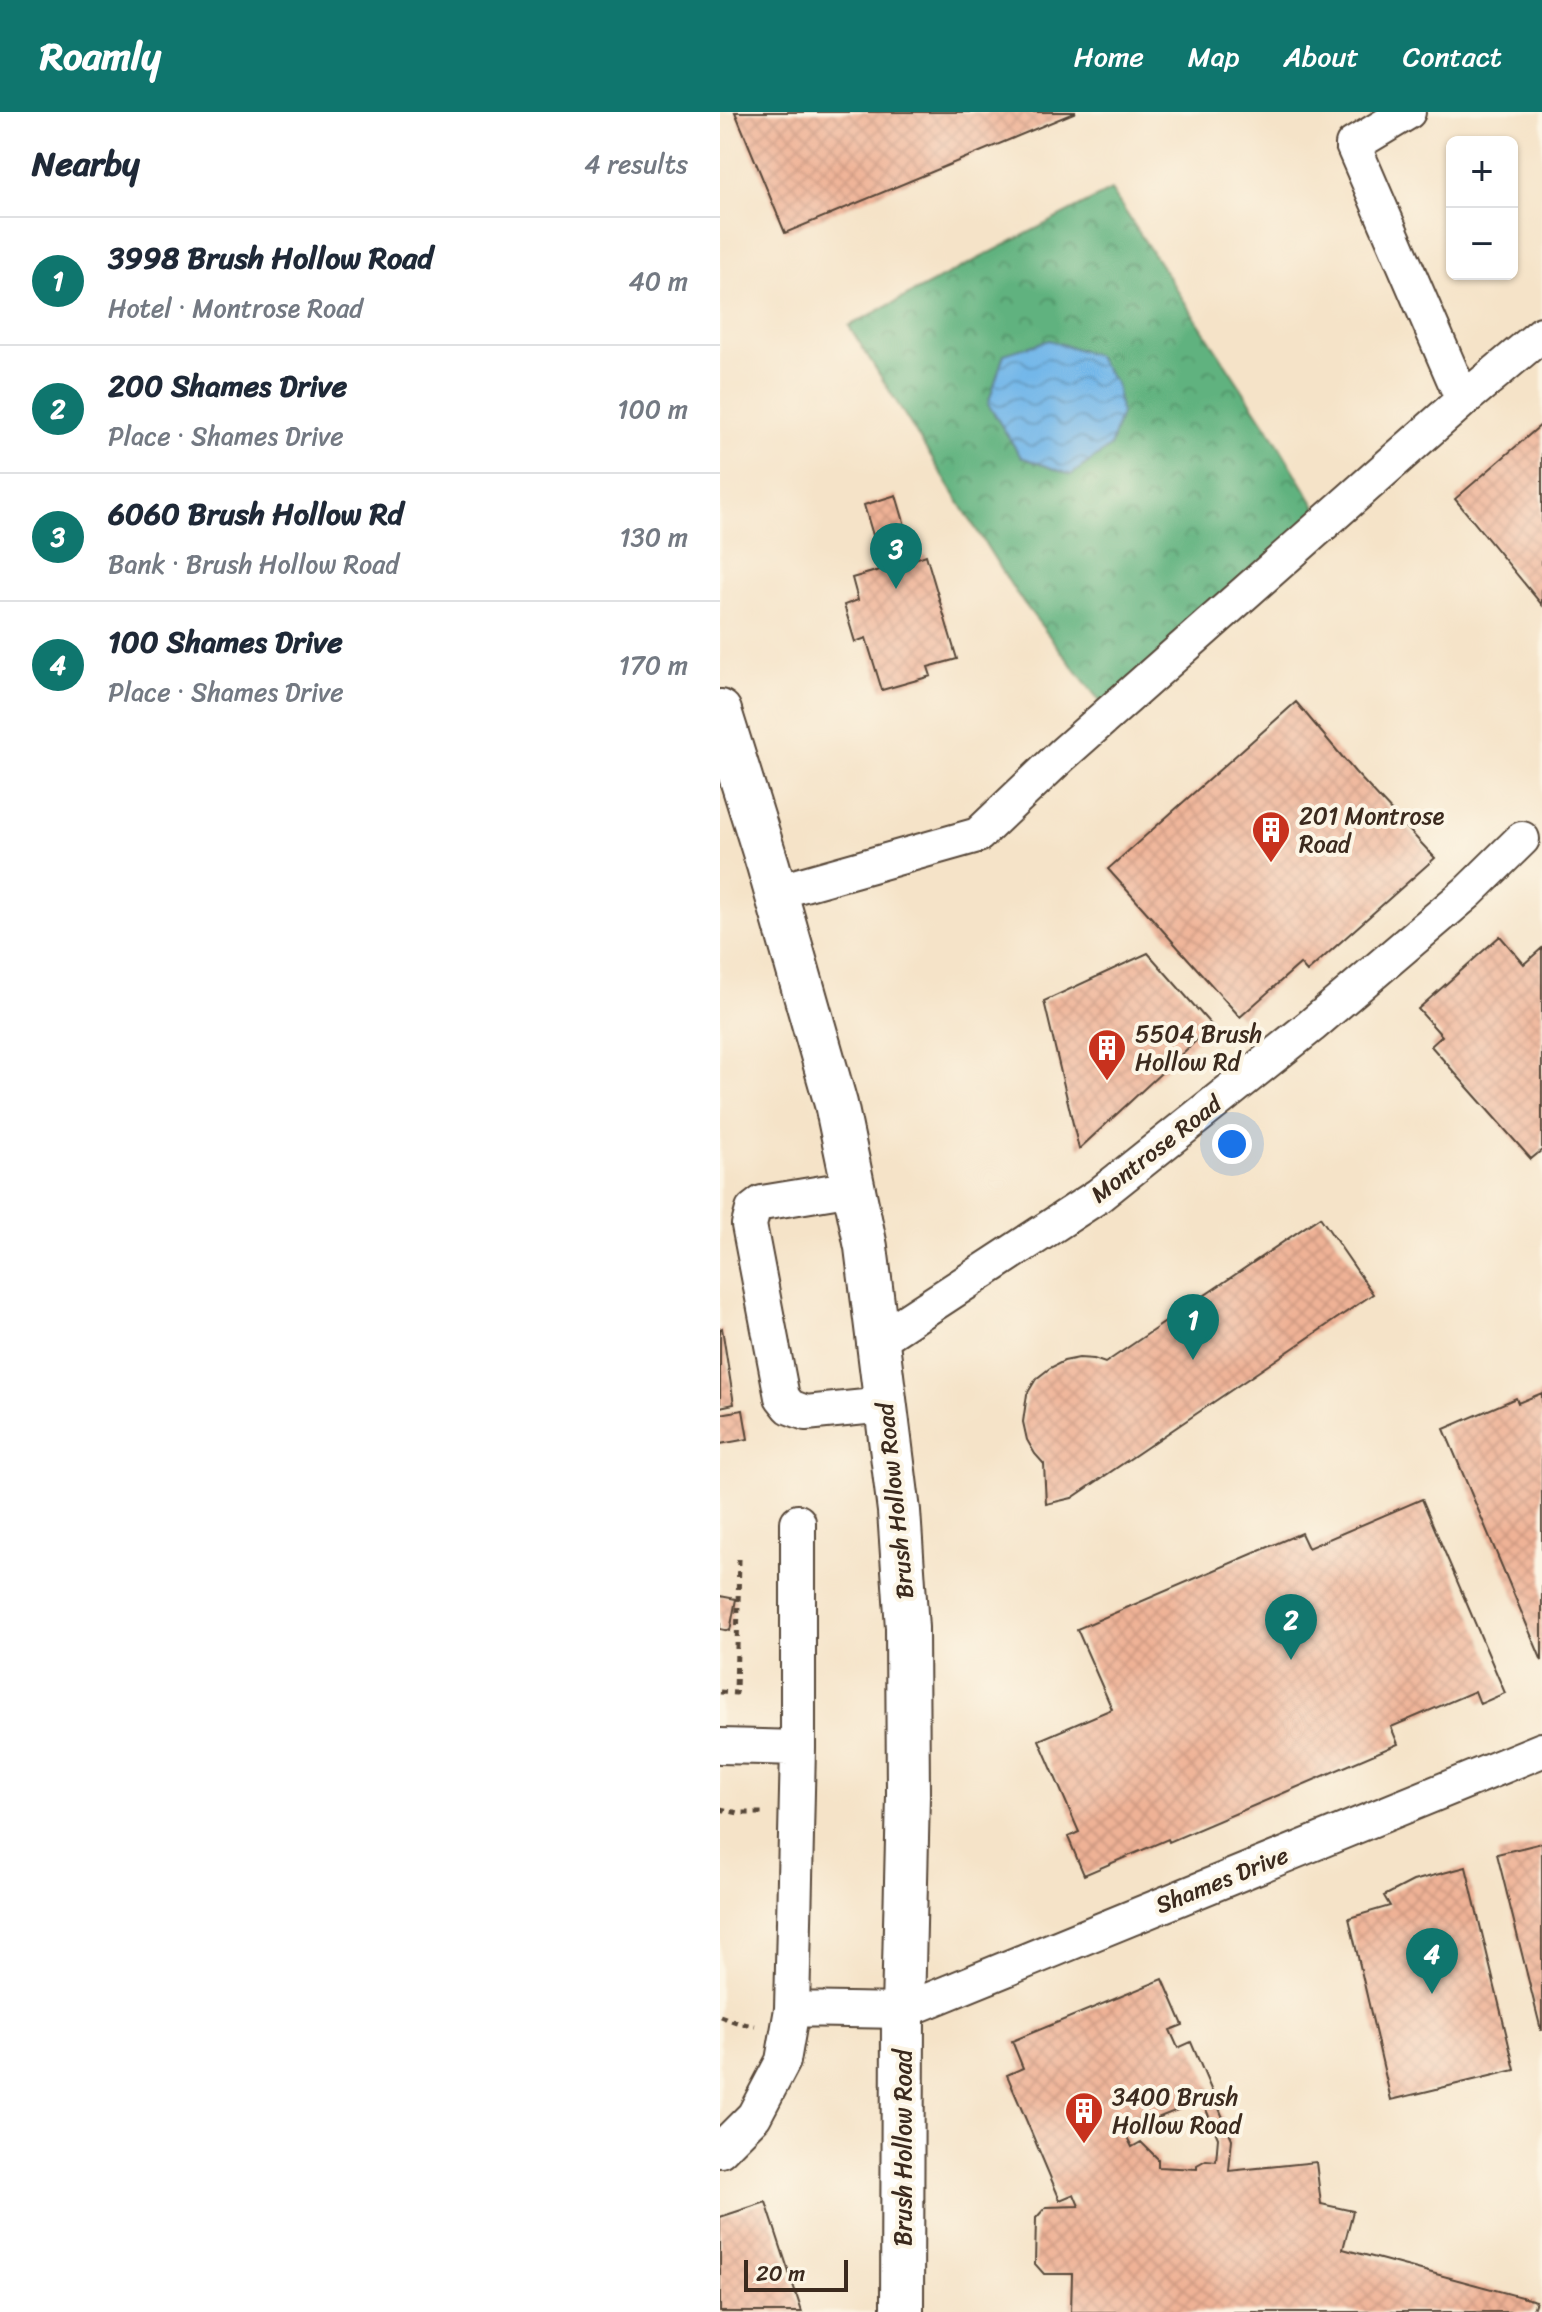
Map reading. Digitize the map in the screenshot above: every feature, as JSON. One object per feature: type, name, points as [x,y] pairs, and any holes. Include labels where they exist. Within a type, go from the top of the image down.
[{"type":"main road","name":"Brush Hollow Road","points":[[720,711],[776,892],[836,1104],[866,1247],[899,1511],[907,1628],[908,1795],[903,2011],[902,2312]]},
{"type":"street","points":[[1408,112],[1353,145],[1463,400]]},
{"type":"street","points":[[776,892],[978,835],[1062,755],[1463,400],[1542,334]]},
{"type":"street","name":"Montrose Road","points":[[878,1340],[1098,1196],[1322,1017],[1468,892],[1522,839]]},
{"type":"street","points":[[853,1188],[762,1203],[753,1210],[749,1225],[782,1397],[790,1407],[806,1413],[885,1405]]},
{"type":"street","points":[[720,2150],[754,2116],[783,2061],[792,2009],[798,1748],[798,1522]]},
{"type":"street","points":[[720,1746],[798,1748]]},
{"type":"street","name":"Shames Drive","points":[[903,2011],[1542,1750]]},
{"type":"street","points":[[792,2009],[903,2011]]},
{"type":"path","points":[[720,1692],[736,1693],[739,1559]]},
{"type":"path","points":[[720,1809],[739,1813],[796,1814]]},
{"type":"green space","points":[[1111,190],[1275,439],[1325,522],[1109,713],[1016,593],[849,326]]},
{"type":"water","points":[[1049,340],[1095,355],[1116,384],[1121,413],[1110,447],[1071,475],[1021,457],[988,404],[1004,354]]},
{"type":"building","points":[[735,112],[1076,112],[785,233]]},
{"type":"building","points":[[1542,424],[1542,605],[1455,499]]},
{"type":"building","points":[[896,495],[915,559],[926,555],[957,659],[928,667],[931,676],[882,690],[866,638],[855,642],[844,605],[858,600],[852,578],[883,569],[864,505]]},
{"type":"building","name":"201 Montrose Road","points":[[1296,702],[1355,772],[1435,858],[1307,972],[1300,964],[1240,1017],[1108,869]]},
{"type":"building","points":[[1500,936],[1524,964],[1542,948],[1542,1150],[1531,1159],[1431,1046],[1442,1036],[1418,1009]]},
{"type":"building","name":"5504 Brush Hollow Rd","points":[[1148,953],[1212,1026],[1079,1149],[1044,1001]]},
{"type":"building","points":[[1320,1217],[1373,1294],[1072,1498],[1046,1504],[1044,1464],[1027,1440],[1023,1422],[1027,1394],[1036,1379],[1064,1361],[1079,1358],[1105,1363]]},
{"type":"building","points":[[720,1329],[734,1404],[720,1407]]},
{"type":"building","points":[[1542,1393],[1542,1661],[1444,1429],[1516,1398],[1518,1403]]},
{"type":"building","points":[[743,1410],[748,1439],[720,1444],[720,1414]]},
{"type":"building","points":[[1422,1499],[1505,1693],[1480,1704],[1475,1691],[1391,1727],[1398,1744],[1084,1875],[1068,1837],[1079,1832],[1039,1740],[1112,1709],[1077,1629],[1301,1533],[1308,1548]]},
{"type":"building","points":[[720,1596],[736,1599],[730,1631],[720,1629]]},
{"type":"building","points":[[1542,1843],[1542,2030],[1541,2030],[1497,1854]]},
{"type":"building","points":[[1466,1867],[1515,2070],[1391,2100],[1349,1918],[1390,1906],[1384,1896],[1413,1881]]},
{"type":"building","name":"3400 Brush Hollow Road","points":[[1163,1979],[1183,2025],[1170,2030],[1178,2048],[1191,2042],[1232,2139],[1229,2171],[1316,2162],[1321,2204],[1353,2211],[1343,2249],[1536,2301],[1532,2312],[1071,2312],[1072,2274],[1044,2274],[1035,2264],[1036,2218],[1046,2207],[1079,2206],[1074,2194],[1060,2200],[1007,2075],[1023,2068],[1012,2041]],"holes":[[[1202,2100],[1218,2138],[1216,2161],[1206,2160],[1197,2165],[1197,2169],[1158,2167],[1158,2159],[1141,2142],[1132,2147],[1126,2135],[1130,2123],[1148,2116],[1150,2121]]]},
{"type":"building","points":[[766,2202],[802,2312],[720,2312],[720,2217]]},
{"type":"place","name":"6060 Brush Hollow Rd","points":[[896,589]]},
{"type":"place","name":"201 Montrose Road","points":[[1271,864]]},
{"type":"place","name":"5504 Brush Hollow Rd","points":[[1107,1082]]},
{"type":"place","name":"3998 Brush Hollow Road","points":[[1193,1360]]},
{"type":"place","name":"200 Shames Drive","points":[[1291,1660]]},
{"type":"place","name":"100 Shames Drive","points":[[1432,1994]]},
{"type":"place","name":"3400 Brush Hollow Road","points":[[1084,2145]]}]
